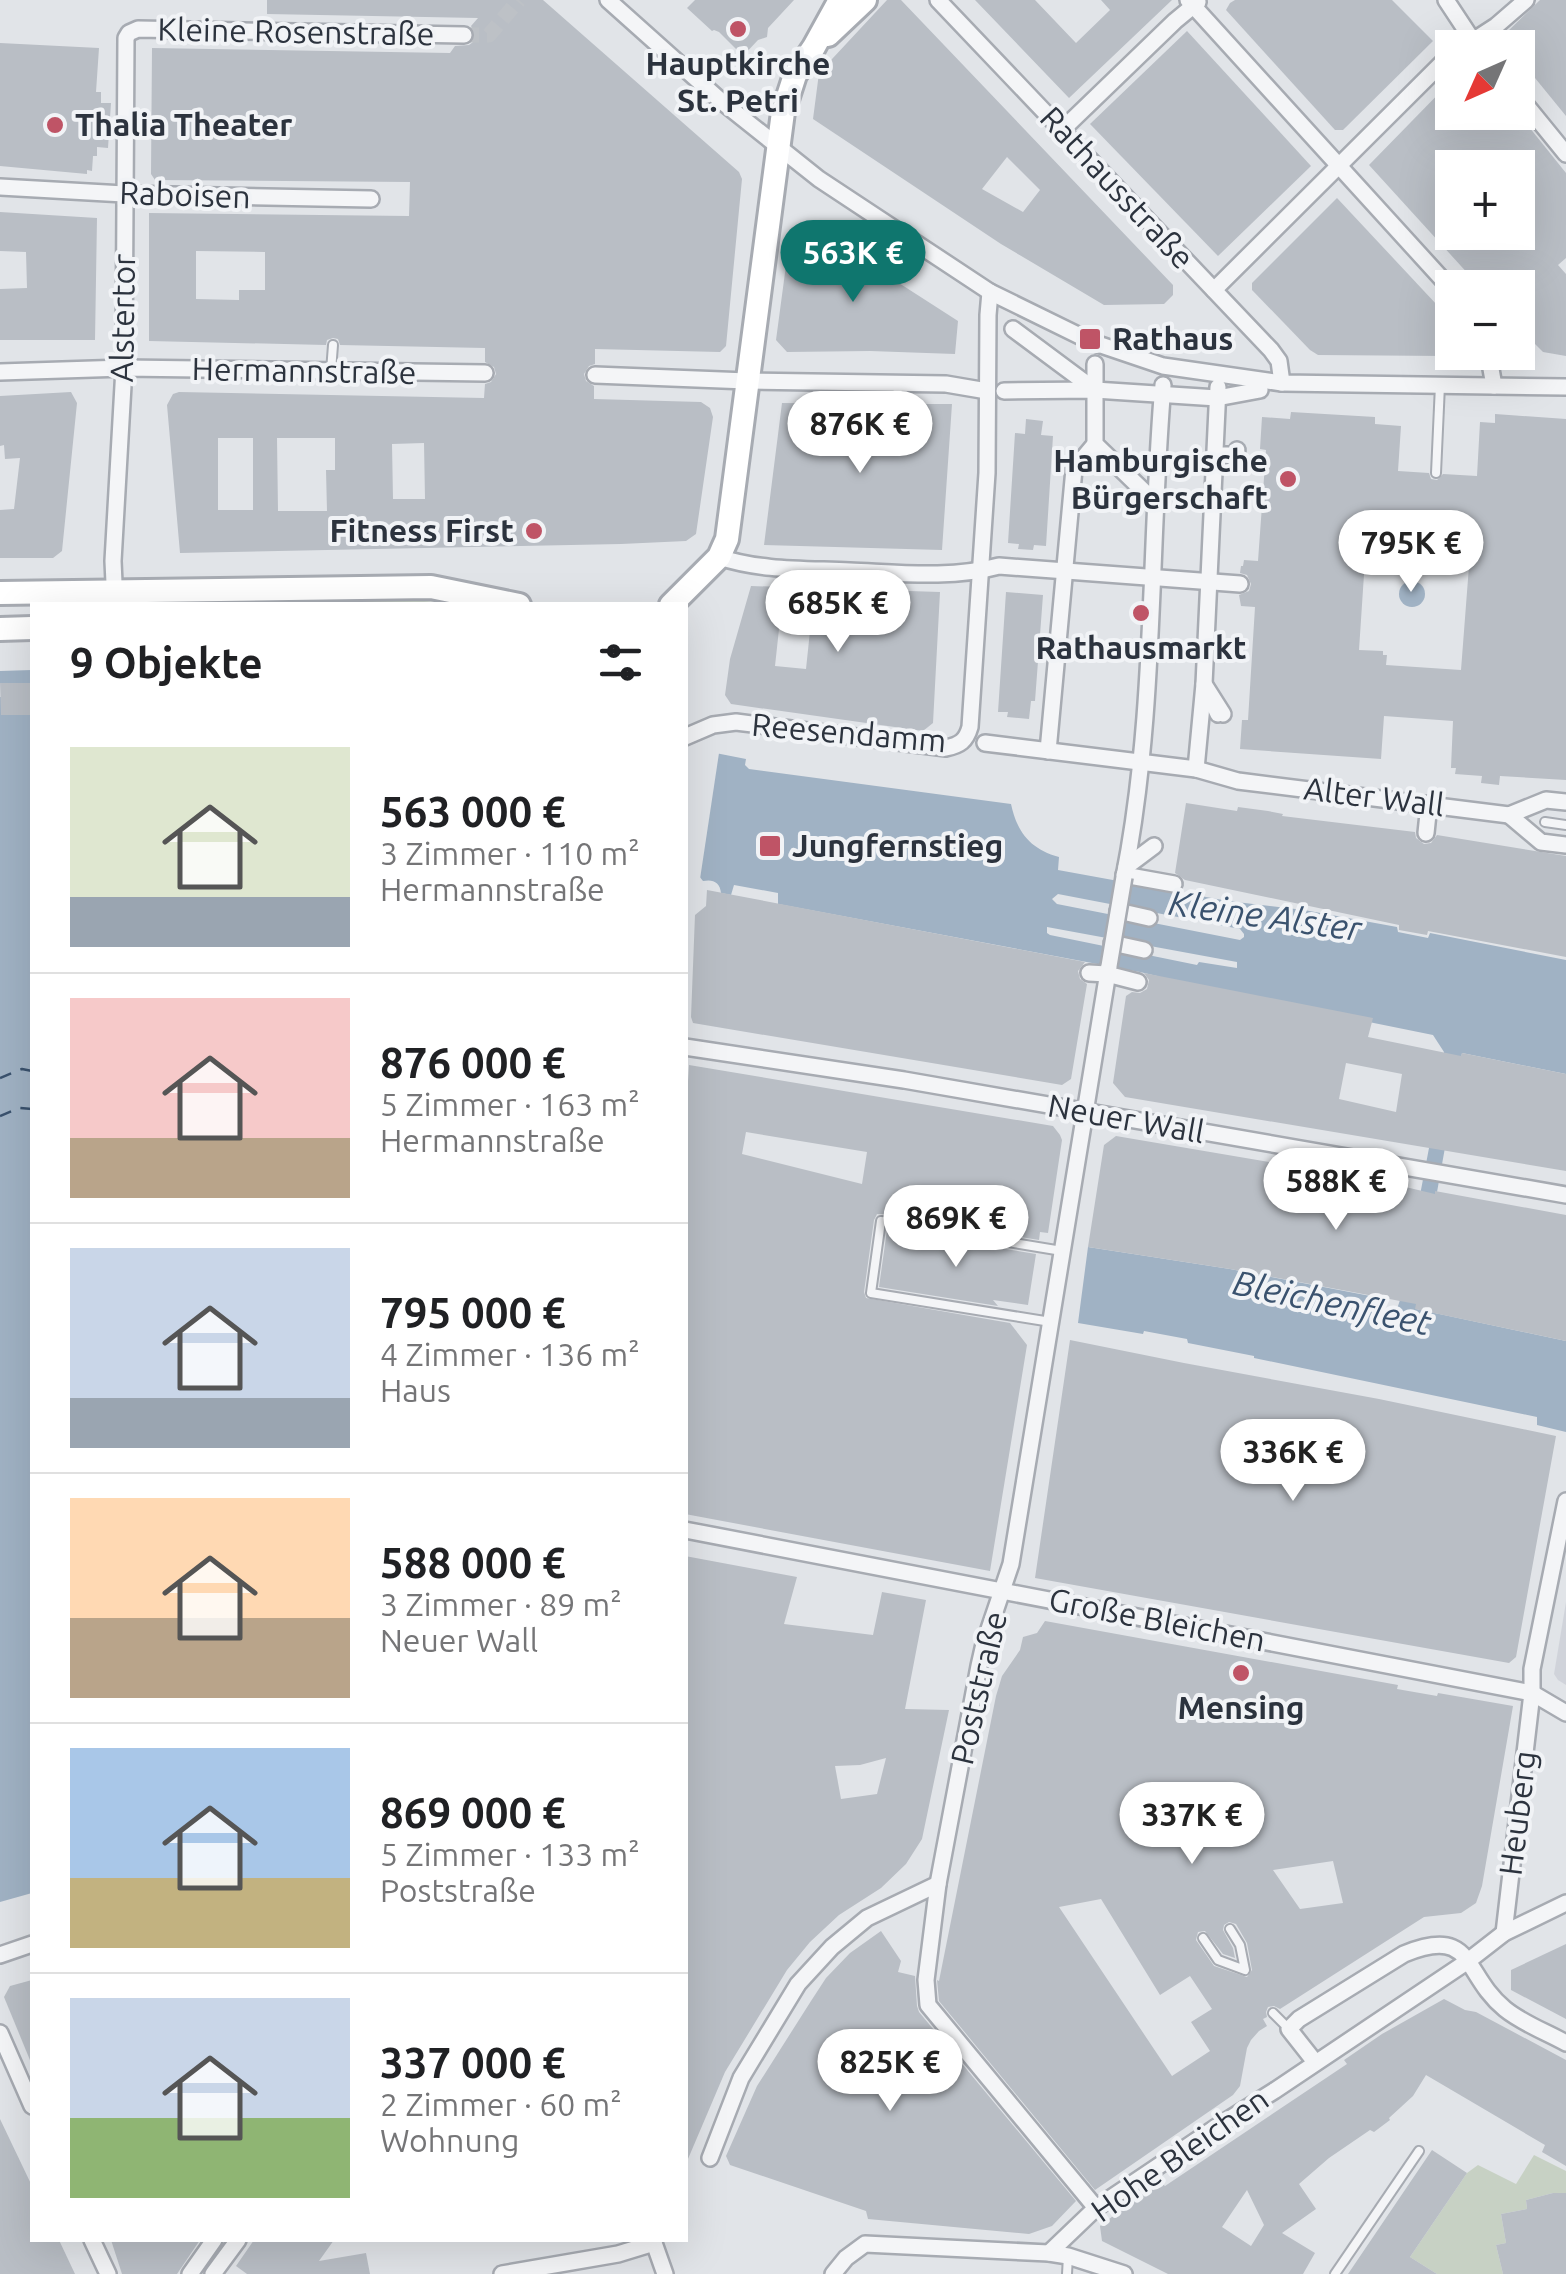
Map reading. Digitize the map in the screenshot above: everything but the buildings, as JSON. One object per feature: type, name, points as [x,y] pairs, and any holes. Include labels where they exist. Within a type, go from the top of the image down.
[{"type":"street","points":[[608,0],[779,149],[858,206],[990,292],[1092,342],[1163,366],[1282,383],[1566,387]]},
{"type":"street","points":[[674,602],[719,557],[726,539],[783,112],[791,83],[840,0]]},
{"type":"street","points":[[814,47],[865,0]]},
{"type":"street","name":"Rathausstraße","points":[[938,0],[1271,350],[1282,372],[1282,383]]},
{"type":"street","points":[[1446,0],[1462,30]]},
{"type":"street","points":[[1491,30],[1526,0]]},
{"type":"street","points":[[1062,130],[1194,2],[1435,272]]},
{"type":"street","name":"Kleine Rosenstraße","points":[[129,33],[138,29],[464,35]]},
{"type":"street","name":"Alstertor","points":[[115,599],[113,561],[124,368],[124,47],[129,33]]},
{"type":"street","points":[[1214,290],[1435,71]]},
{"type":"street","points":[[1535,116],[1566,154]]},
{"type":"street","name":"Raboisen","points":[[0,186],[332,207],[371,199]]},
{"type":"street","points":[[981,571],[995,391],[988,315],[990,292]]},
{"type":"street","points":[[1013,329],[1095,390]]},
{"type":"street","points":[[1048,751],[1074,470],[1095,444],[1094,364]]},
{"type":"street","name":"Hermannstraße","points":[[0,372],[124,368],[484,373]]},
{"type":"street","points":[[1491,370],[1494,386]]},
{"type":"street","points":[[594,375],[747,382],[946,384],[995,391],[1260,390]]},
{"type":"street","name":"Poststraße","points":[[1096,2208],[928,2005],[926,1980],[938,1884],[984,1644],[1011,1564],[1125,873],[1141,762],[1162,390]]},
{"type":"street","points":[[1196,768],[1204,684],[1218,392]]},
{"type":"street","points":[[1095,444],[1157,504]]},
{"type":"street","points":[[1214,455],[1236,456],[1237,450]]},
{"type":"street","points":[[719,557],[782,568],[922,574],[981,571],[998,566],[1240,584]]},
{"type":"street","name":"Reesendamm","points":[[688,735],[704,727],[736,722],[946,748],[963,742],[970,727],[981,571]]},
{"type":"street","points":[[0,593],[115,599],[431,587],[504,602]]},
{"type":"street","points":[[0,629],[30,628]]},
{"type":"street","points":[[1204,684],[1220,714]]},
{"type":"street","name":"Alter Wall","points":[[985,743],[1196,768],[1238,781],[1510,814],[1546,800],[1566,802]]},
{"type":"street","points":[[1426,833],[1429,804]]},
{"type":"street","name":"Alter Wall","points":[[1510,814],[1541,842],[1566,845]]},
{"type":"street","points":[[1125,873],[1154,846]]},
{"type":"street","points":[[1125,873],[1174,884]]},
{"type":"street","points":[[1118,911],[1149,918]]},
{"type":"street","points":[[1112,943],[1144,950]]},
{"type":"street","points":[[1089,973],[1108,970],[1138,982]]},
{"type":"street","name":"Neuer Wall","points":[[688,1047],[1059,1106],[1566,1195]]},
{"type":"street","name":"Heuberg","points":[[1504,1934],[1532,1669],[1566,1501]]},
{"type":"street","name":"Große Bleichen","points":[[688,1531],[1532,1693],[1566,1713]]},
{"type":"street","points":[[710,2158],[741,2078],[798,1984],[832,1947],[867,1918],[938,1884]]},
{"type":"street","name":"Hohe Bleichen","points":[[1049,2253],[1096,2208],[1504,1934],[1566,1903]]},
{"type":"street","points":[[1315,2062],[1288,2029],[1404,1954],[1438,1944],[1456,1947],[1505,2010],[1566,2043]]},
{"type":"street","points":[[0,1955],[30,1945]]},
{"type":"street","points":[[0,2033],[30,2101]]},
{"type":"street","points":[[93,2242],[108,2274]]},
{"type":"street","points":[[194,2268],[213,2242]]},
{"type":"street","points":[[214,2274],[237,2242]]},
{"type":"street","points":[[502,2274],[618,2254],[653,2242],[665,2274]]},
{"type":"street","points":[[833,2274],[865,2244],[1049,2253],[1124,2274]]},
{"type":"lane","points":[[332,371],[333,345]]},
{"type":"lane","points":[[897,404],[898,384]]},
{"type":"lane","points":[[1436,473],[1440,384]]},
{"type":"lane","points":[[1545,822],[1566,825]]},
{"type":"lane","points":[[1051,1322],[871,1293],[879,1232],[881,1221],[1062,1251]]},
{"type":"lane","points":[[866,1230],[879,1232]]},
{"type":"lane","points":[[1204,1938],[1218,1960],[1245,1970],[1240,1945],[1230,1929]]},
{"type":"lane","points":[[1273,2013],[1288,2029]]},
{"type":"lane","points":[[1334,2274],[1419,2151]]},
{"type":"lane","points":[[1067,2274],[1068,2256]]},
{"type":"shaded area","points":[[411,600],[437,602],[284,602]]},
{"type":"shaded area","points":[[1566,1602],[1566,1685],[1554,1674]]},
{"type":"shaded area","points":[[1534,2155],[1566,2171],[1566,2196],[1553,2193],[1526,2200],[1527,2209],[1501,2214],[1506,2243],[1496,2245],[1503,2274],[1437,2274],[1410,2257],[1467,2173],[1478,2165],[1516,2184]]},
{"type":"water","points":[[1412,581],[1421,585],[1425,594],[1421,603],[1412,607],[1403,603],[1399,594],[1403,585]]},
{"type":"water","points":[[30,670],[30,683],[0,683],[0,671]]},
{"type":"water","points":[[0,697],[30,697],[1,699],[1,715],[30,715],[30,1894],[0,1902]]},
{"type":"water","points":[[688,748],[746,759],[749,769],[1011,804],[1026,838],[1059,857],[1058,870],[1228,901],[1304,910],[1397,927],[1398,932],[1428,938],[1430,933],[1566,960],[1566,1074],[1462,1053],[1416,1309],[1566,1341],[1566,1432],[1537,1425],[1537,1417],[1254,1358],[1188,1343],[1187,1339],[1078,1323],[1088,1247],[1386,1299],[1384,1313],[1395,1315],[1444,1052],[1433,1035],[1157,979],[1140,972],[778,904],[778,893],[734,885],[731,895],[721,893],[715,882],[703,881],[699,876]],"holes":[[[1058,894],[1240,929],[1244,934],[1240,940],[1057,904],[1052,899]],[[1047,927],[1237,962],[1237,968],[1199,962],[1197,965],[1050,935]]]},
{"type":"pier","points":[[688,745],[719,753],[700,879],[688,879]]},
{"type":"ferry route","points":[[0,1078],[22,1069],[30,1071]]},
{"type":"ferry route","points":[[0,1116],[19,1108],[30,1109]]},
{"type":"tunnel","points":[[464,35],[489,35],[519,0]]},
{"type":"place","name":"Hauptkirche St. Petri","points":[[738,29]]},
{"type":"place","name":"Thalia Theater","points":[[55,125]]},
{"type":"place","name":"Rathaus","points":[[1090,339]]},
{"type":"place","name":"Hamburgische Bürgerschaft","points":[[1288,479]]},
{"type":"place","name":"Fitness First","points":[[534,531]]},
{"type":"place","name":"Rathausmarkt","points":[[1141,613]]},
{"type":"place","name":"Jungfernstieg","points":[[770,846]]},
{"type":"place","name":"Mensing","points":[[1241,1673]]},
{"type":"water label","name":"Kleine Alster","points":[[1265,916]]},
{"type":"water label","name":"Bleichenfleet","points":[[1332,1303]]}]
